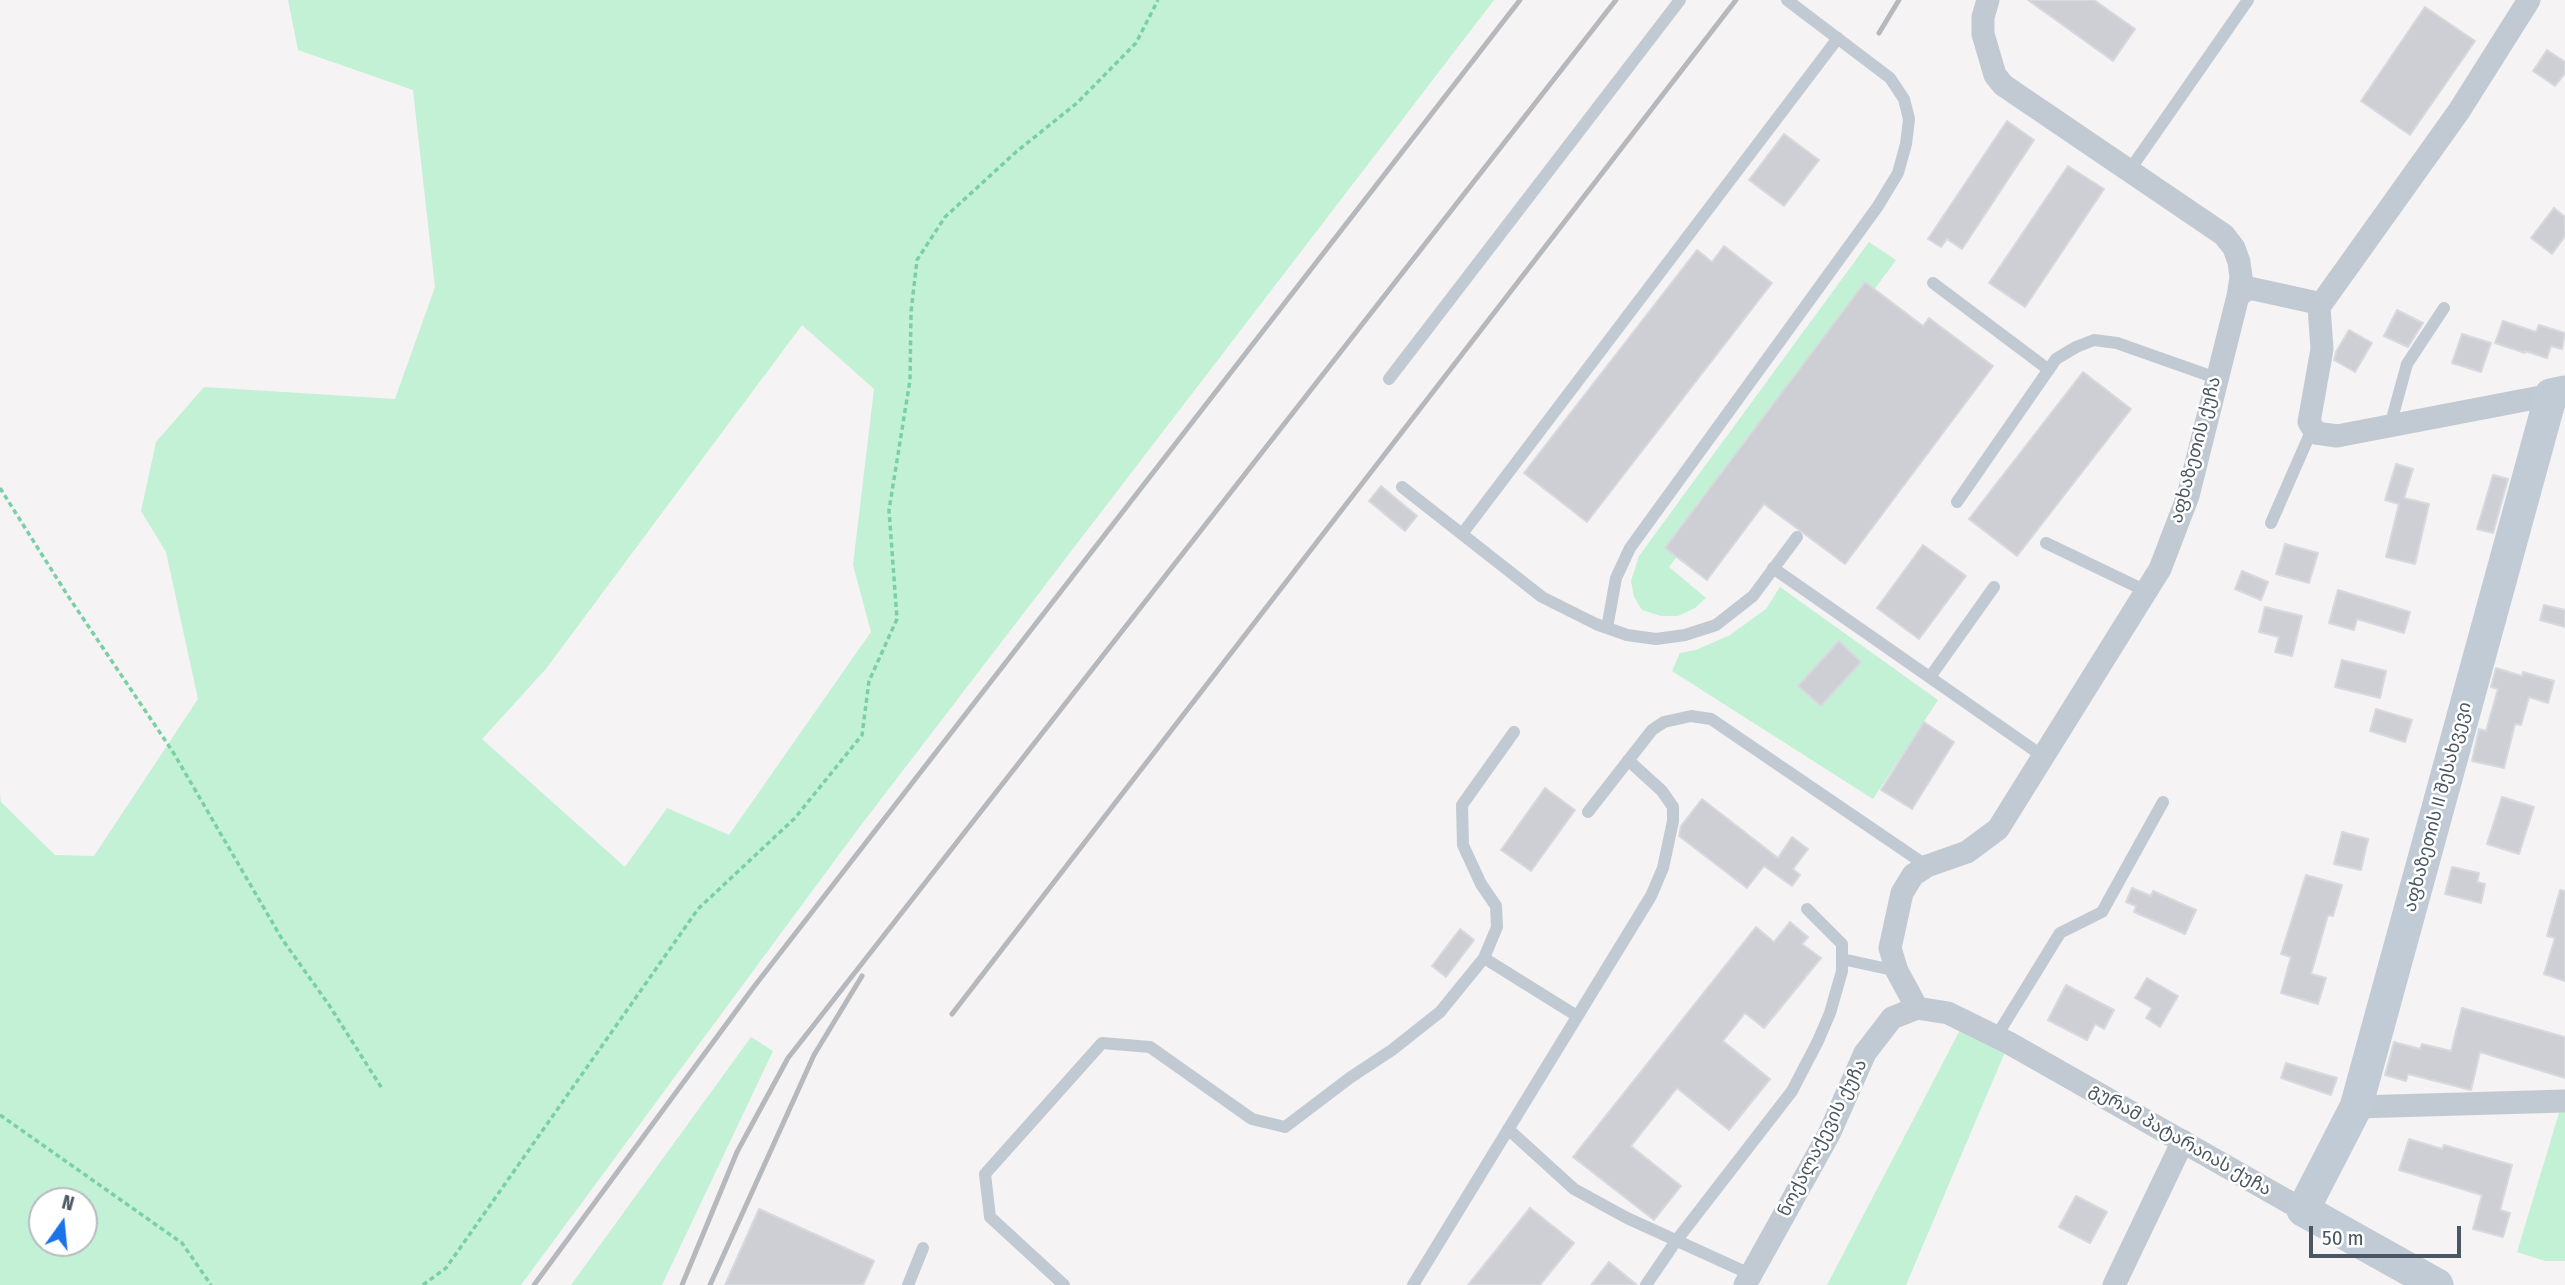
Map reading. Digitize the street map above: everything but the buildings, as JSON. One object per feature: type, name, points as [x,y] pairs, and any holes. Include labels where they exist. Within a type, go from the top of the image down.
[{"type":"street","name":"აფხაზეთის ქუჩა","points":[[1917,1008],[1897,971],[1891,948],[1902,892],[1913,875],[1927,866],[1968,852],[1998,829],[2160,569],[2188,496],[2241,277],[2234,248],[2224,235],[2003,85],[1995,75],[1983,34],[1983,17],[1988,0]]},
{"type":"street","points":[[2529,0],[2459,111],[2319,307],[2322,349],[2309,422],[2316,433],[2337,436],[2558,393]]},
{"type":"street","points":[[2238,296],[2249,288],[2313,302],[2319,307]]},
{"type":"street","name":"აფხაზეთის II შესახვევი","points":[[2303,1210],[2356,1107],[2558,393]]},
{"type":"street","name":"გურამ პატარაიას ქუჩა","points":[[1917,1008],[1948,1013],[1996,1037],[2437,1285]]},
{"type":"street","name":"ნოქალაქევის ქუჩა","points":[[1749,1280],[1829,1134],[1865,1053],[1892,1018],[1917,1008]]},
{"type":"street","points":[[2356,1107],[2565,1101]]},
{"type":"street","points":[[2114,1285],[2183,1141]]},
{"type":"lane","points":[[1389,379],[1680,0]]},
{"type":"lane","points":[[1607,628],[1616,578],[1630,548],[1878,206],[1898,173],[1909,119],[1904,99],[1890,78],[1787,0]]},
{"type":"lane","points":[[2129,171],[2248,0]]},
{"type":"lane","points":[[1462,534],[1838,38]]},
{"type":"lane","points":[[1933,283],[2049,370]]},
{"type":"lane","points":[[2390,426],[2407,364],[2444,308]]},
{"type":"lane","points":[[1957,502],[2056,359],[2076,347],[2094,340],[2117,342],[2216,378]]},
{"type":"lane","points":[[2271,523],[2313,427]]},
{"type":"lane","points":[[1402,487],[1542,597],[1607,628],[1627,635],[1656,639],[1685,635],[1716,625],[1753,596],[1797,537]]},
{"type":"lane","points":[[2046,543],[2146,591]]},
{"type":"lane","points":[[1773,568],[2044,757]]},
{"type":"lane","points":[[1930,677],[1994,587]]},
{"type":"lane","points":[[1588,812],[1652,730],[1664,722],[1691,716],[1711,719],[1927,866]]},
{"type":"lane","points":[[1064,1285],[990,1217],[985,1174],[1102,1043],[1150,1047],[1252,1119],[1284,1127],[1392,1050],[1440,1012],[1484,958],[1497,927],[1496,906],[1481,884],[1463,845],[1462,805],[1514,732]]},
{"type":"lane","points":[[1413,1285],[1651,896],[1663,868],[1670,844],[1673,807],[1662,791],[1628,760]]},
{"type":"lane","points":[[1996,1037],[2060,933],[2102,912],[2163,802]]},
{"type":"lane","points":[[1646,1285],[1676,1241],[1792,1091],[1830,1013],[1842,971],[1842,944],[1807,909]]},
{"type":"lane","points":[[1484,958],[1577,1016]]},
{"type":"lane","points":[[1842,959],[1897,971]]},
{"type":"lane","points":[[1508,1129],[1574,1189],[1749,1280]]},
{"type":"lane","points":[[908,1285],[923,1248]]},
{"type":"path","points":[[424,1285],[446,1268],[698,909],[795,818],[862,735],[869,681],[897,619],[889,510],[910,380],[911,312],[917,260],[945,217],[1016,152],[1077,103],[1136,43],[1158,0]]},
{"type":"path","points":[[0,488],[68,596],[173,752],[282,939],[329,1005],[383,1090]]},
{"type":"path","points":[[0,1115],[182,1243],[211,1285]]},
{"type":"green space","points":[[288,0],[1494,0],[858,829],[521,1285],[0,1285],[0,794],[1,802],[55,855],[94,856],[198,699],[166,552],[141,511],[156,442],[204,387],[395,399],[435,287],[413,90],[298,50]],"holes":[[[802,325],[874,389],[853,565],[871,632],[729,835],[667,808],[625,867],[482,739],[545,670]]]},
{"type":"green space","points":[[1869,242],[1896,260],[1669,567],[1706,598],[1695,608],[1678,616],[1661,616],[1642,610],[1634,597],[1631,581],[1639,556]]},
{"type":"green space","points":[[1780,587],[1938,700],[1873,799],[1672,671],[1680,653],[1696,650],[1730,635],[1766,609]]},
{"type":"green space","points":[[1960,1030],[2005,1052],[1906,1285],[1827,1285]]},
{"type":"green space","points":[[751,1037],[773,1051],[662,1285],[571,1285]]},
{"type":"green space","points":[[2565,1112],[2565,1261],[2545,1261],[2517,1252],[2559,1113]]},
{"type":"railway","points":[[534,1285],[753,988],[1520,0]]},
{"type":"railway","points":[[682,1285],[737,1152],[788,1058],[1616,0]]},
{"type":"railway","points":[[952,1014],[1736,0]]},
{"type":"railway","points":[[1879,33],[1899,0]]},
{"type":"railway","points":[[710,1285],[814,1055],[862,976]]}]
